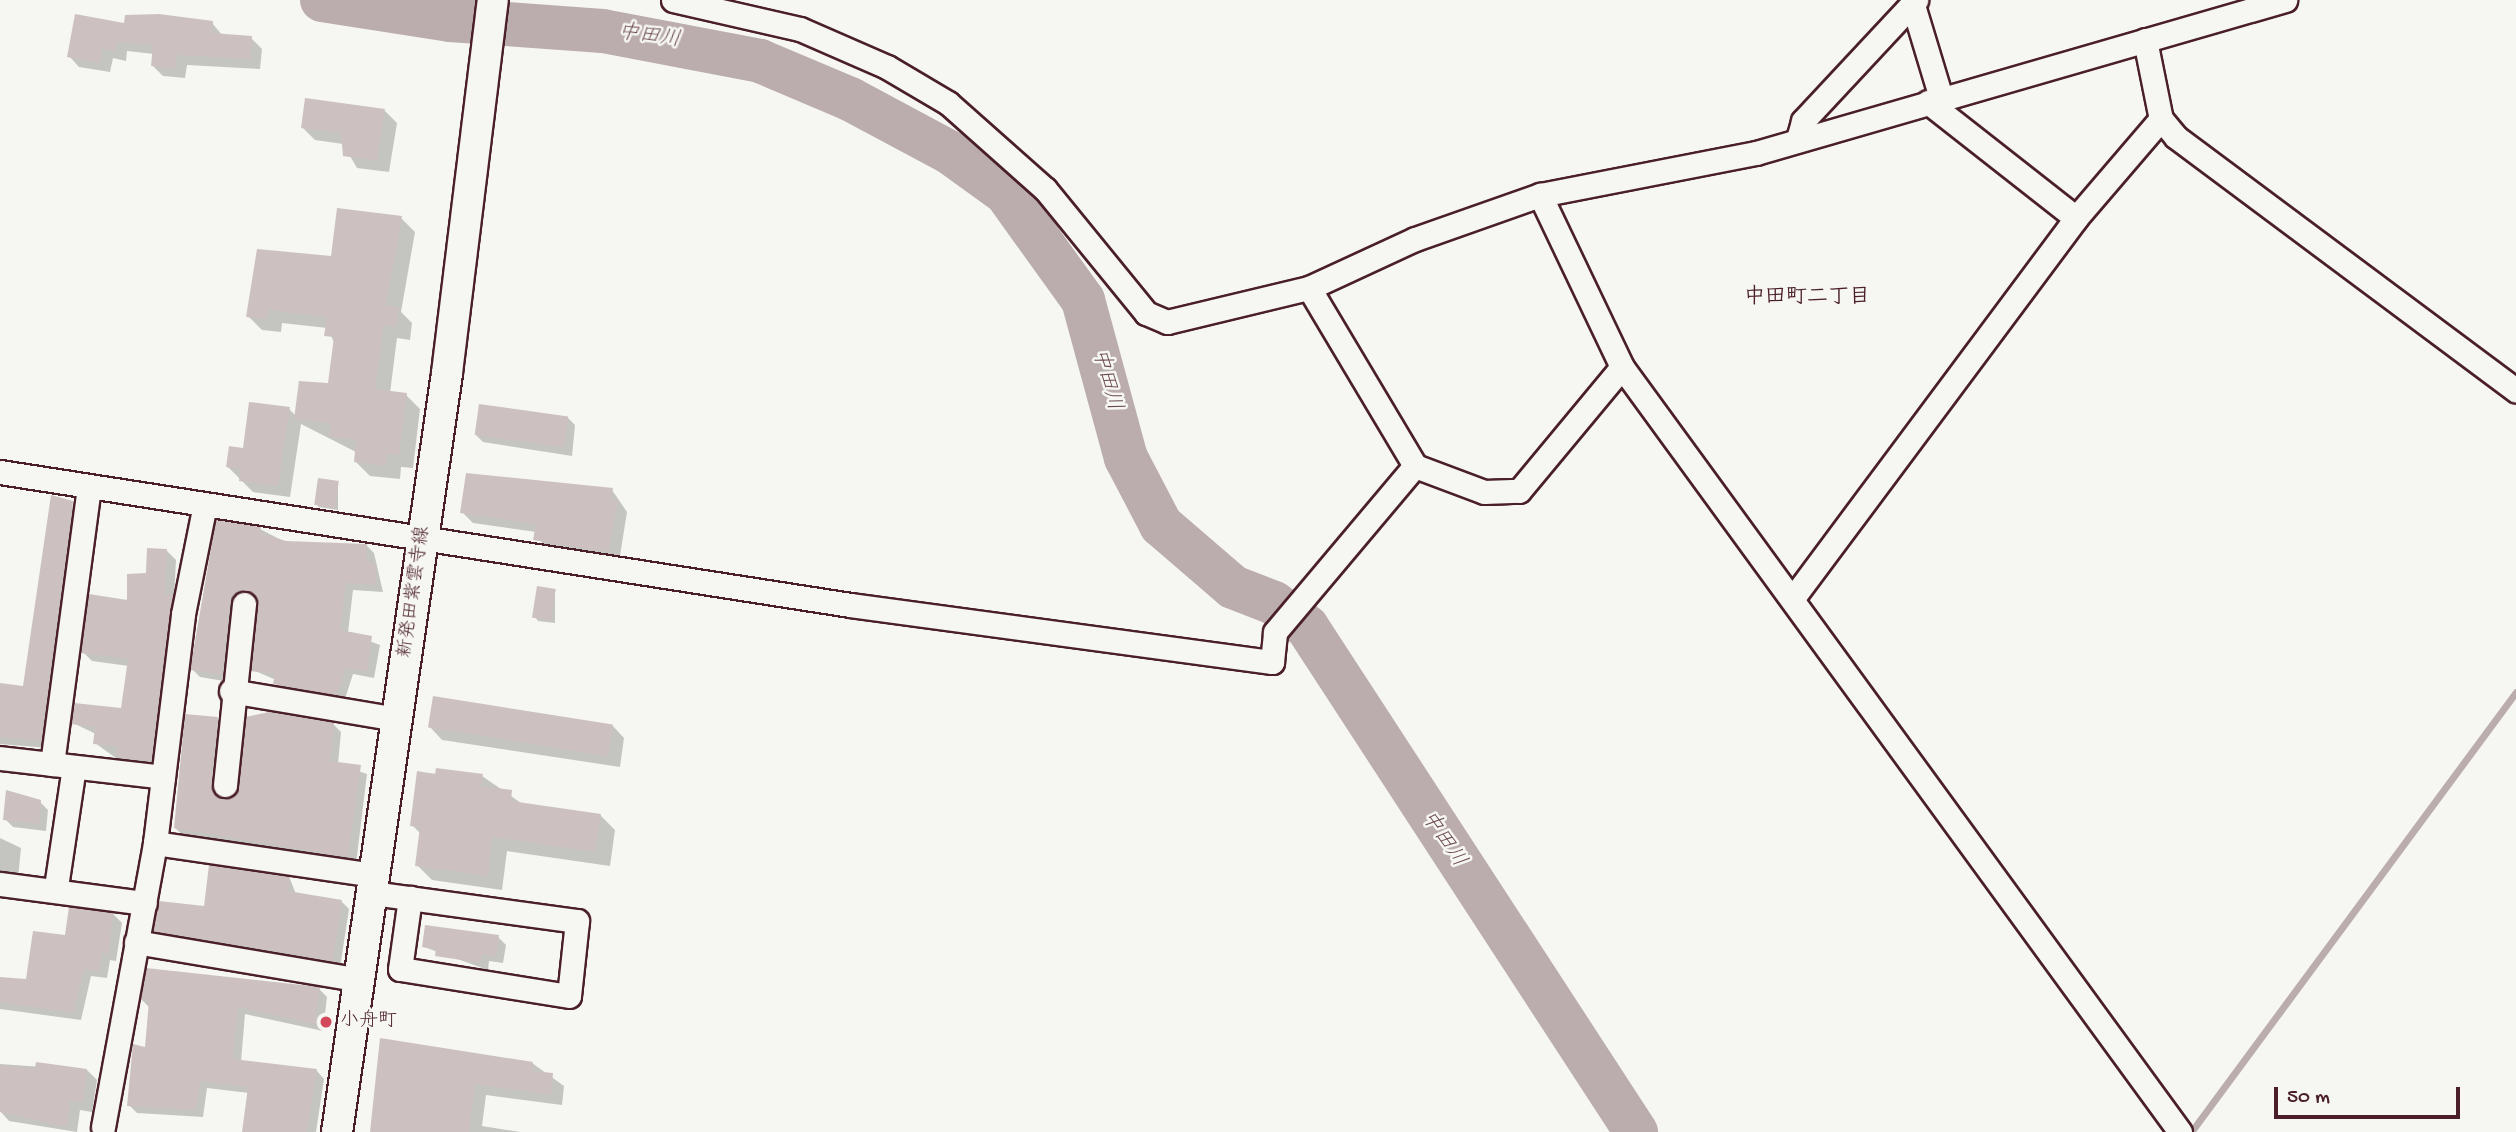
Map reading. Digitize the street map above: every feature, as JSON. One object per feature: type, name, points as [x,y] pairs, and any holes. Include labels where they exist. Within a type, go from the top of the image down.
[{"type":"main road","name":"新発田紫雲寺線","points":[[337,1132],[423,538],[493,0]]},
{"type":"street","points":[[673,0],[800,29],[887,67],[948,103],[1045,189],[1146,313],[1167,322],[1205,317],[1310,288],[1415,239],[1540,195],[1798,139],[2285,0]]},
{"type":"street","points":[[1915,3],[1934,100],[2076,218]]},
{"type":"street","points":[[1798,139],[1803,121],[1915,3]]},
{"type":"street","points":[[2145,40],[2161,119],[2176,137],[2516,390]]},
{"type":"street","points":[[1793,598],[2076,218],[2161,119]]},
{"type":"street","points":[[1540,195],[1622,367],[1793,598],[2153,1100],[2180,1132]]},
{"type":"street","points":[[1310,288],[1415,466],[1484,492],[1520,491],[1622,367]]},
{"type":"street","points":[[0,472],[850,605],[1272,662],[1275,632],[1415,466]]},
{"type":"street","points":[[56,887],[63,766],[89,487]]},
{"type":"street","points":[[103,1127],[155,843],[183,614],[205,504]]},
{"type":"street","points":[[225,785],[231,691],[244,604]]},
{"type":"street","points":[[231,691],[397,719]]},
{"type":"street","points":[[0,758],[163,777]]},
{"type":"street","points":[[155,843],[373,884],[411,898],[577,921],[569,996],[400,969],[411,898]]},
{"type":"street","points":[[0,884],[56,887],[145,903]]},
{"type":"street","points":[[136,942],[359,980]]},
{"type":"building","points":[[75,14],[124,23],[125,15],[159,14],[213,21],[212,33],[252,36],[250,59],[177,55],[175,69],[151,66],[153,45],[117,42],[115,51],[102,49],[100,63],[67,57]]},
{"type":"building","points":[[305,98],[385,109],[377,161],[343,156],[341,133],[301,128]]},
{"type":"building","points":[[337,208],[402,216],[386,305],[399,307],[396,327],[384,325],[375,389],[407,393],[399,455],[387,454],[386,466],[354,462],[356,440],[329,437],[331,423],[294,419],[299,381],[328,383],[334,337],[324,336],[327,317],[268,310],[267,319],[246,317],[257,249],[331,256]]},
{"type":"building","points":[[249,402],[290,407],[278,486],[239,481],[241,469],[226,467],[229,446],[243,448]]},
{"type":"building","points":[[479,404],[568,417],[564,447],[475,435]]},
{"type":"building","points":[[466,473],[613,488],[611,499],[618,500],[609,552],[533,540],[536,524],[460,513]]},
{"type":"building","points":[[318,478],[339,481],[335,508],[314,505]]},
{"type":"building","points":[[51,495],[73,501],[41,741],[0,737],[0,683],[23,686]]},
{"type":"building","points":[[216,520],[261,527],[260,533],[286,541],[367,544],[366,559],[377,566],[375,585],[346,583],[340,630],[372,636],[367,671],[346,668],[337,695],[273,684],[275,674],[251,671],[258,605],[245,590],[230,602],[222,675],[190,670]]},
{"type":"building","points":[[147,548],[167,549],[165,594],[173,594],[151,761],[116,757],[117,746],[93,744],[95,727],[71,724],[74,703],[121,708],[128,659],[81,653],[89,594],[127,600],[127,574],[146,573]]},
{"type":"building","points":[[537,586],[556,589],[551,621],[532,618]]},
{"type":"building","points":[[433,696],[613,724],[608,756],[428,728]]},
{"type":"building","points":[[269,712],[334,723],[330,761],[361,765],[348,857],[174,828],[185,714],[218,717],[211,784],[224,799],[239,787],[246,717]]},
{"type":"building","points":[[436,768],[483,774],[481,786],[512,790],[511,801],[601,814],[595,852],[492,837],[488,876],[415,866],[420,827],[410,826],[417,771],[435,774]]},
{"type":"building","points":[[6,790],[41,800],[39,824],[3,820]]},
{"type":"building","points":[[209,865],[290,877],[288,891],[342,900],[333,961],[153,931],[159,901],[204,906]]},
{"type":"building","points":[[69,907],[114,913],[108,954],[102,953],[99,971],[84,969],[73,1013],[0,1002],[0,977],[26,979],[33,931],[65,935]]},
{"type":"building","points":[[425,925],[499,935],[496,956],[482,954],[481,963],[435,956],[436,949],[422,947]]},
{"type":"building","points":[[146,968],[320,987],[315,1024],[238,1007],[233,1059],[317,1069],[307,1132],[242,1132],[248,1087],[200,1081],[196,1110],[127,1106],[133,1044],[145,1047],[149,1001],[140,1000]]},
{"type":"building","points":[[380,1038],[533,1062],[532,1071],[553,1073],[551,1095],[475,1084],[469,1132],[370,1132]]},
{"type":"building","points":[[36,1062],[87,1069],[83,1103],[70,1101],[67,1127],[0,1112],[0,1065],[35,1069]]},
{"type":"waterway","name":"中田川","points":[[322,0],[450,20],[603,31],[760,61],[850,99],[949,152],[1006,193],[1083,300],[1126,458],[1161,525],[1233,587],[1274,603],[1307,627],[1636,1132]]},
{"type":"waterway","points":[[2191,1132],[2516,692]]},
{"type":"place","name":"小舟町","points":[[326,1022]]},
{"type":"district","name":"中田町二丁目","points":[[1807,299]]}]
